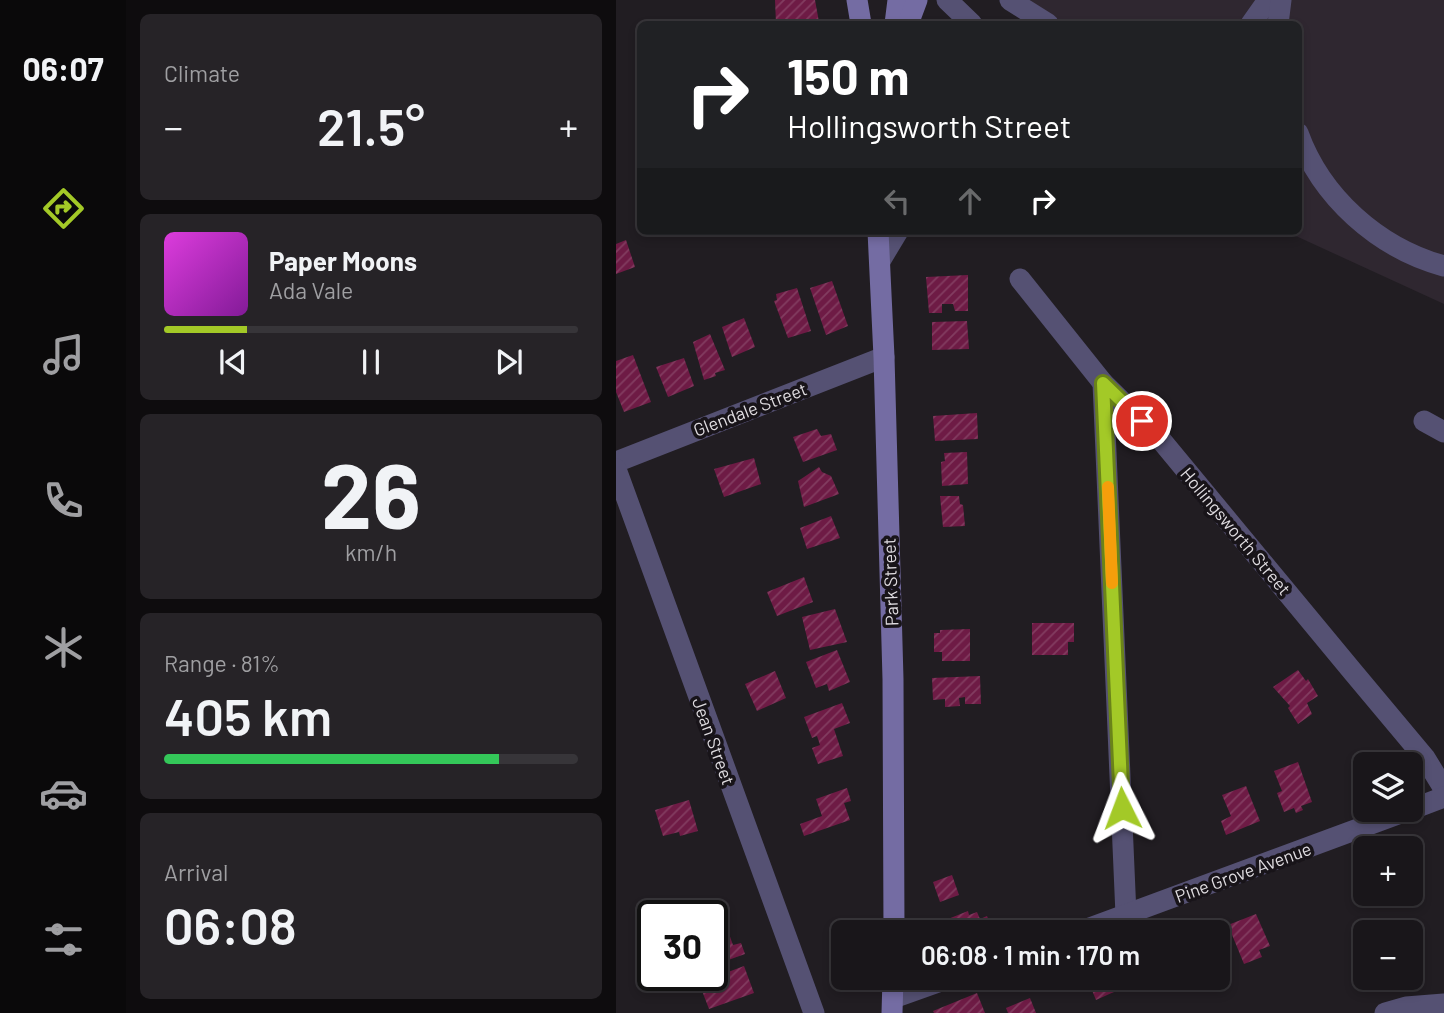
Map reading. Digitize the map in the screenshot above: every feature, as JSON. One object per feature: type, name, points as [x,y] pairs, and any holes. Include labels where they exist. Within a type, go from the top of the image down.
[{"type":"street","points":[[857,0],[860,21]]},
{"type":"street","points":[[895,21],[898,0]]},
{"type":"street","points":[[909,21],[917,0]]},
{"type":"street","points":[[947,0],[969,21]]},
{"type":"street","points":[[1010,0],[1043,21]]},
{"type":"street","points":[[1253,21],[1268,0]]},
{"type":"street","points":[[1278,21],[1281,0]]},
{"type":"street","points":[[1303,155],[1323,182],[1358,219],[1394,246],[1444,266]]},
{"type":"street","name":"Park Street","points":[[878,235],[893,679],[894,920]]},
{"type":"street","points":[[880,261],[896,235]]},
{"type":"street","name":"Hollingsworth Street","points":[[1020,279],[1103,383],[1161,440],[1425,758],[1444,789]]},
{"type":"street","name":"Glendale Street","points":[[616,462],[884,357]]},
{"type":"street","points":[[1103,383],[1126,915]]},
{"type":"street","points":[[1424,421],[1444,432]]},
{"type":"street","name":"Jean Street","points":[[616,469],[814,1013]]},
{"type":"street","name":"Pine Grove Avenue","points":[[1423,805],[1444,797]]},
{"type":"street","name":"Pine Grove Avenue","points":[[1112,920],[1378,822]]},
{"type":"street","points":[[893,997],[914,990]]},
{"type":"street","points":[[1385,1013],[1406,1007],[1444,1004]]},
{"type":"shaded area","points":[[1030,0],[1444,0],[1444,304],[1294,235],[1302,235],[1302,21],[1038,21]]},
{"type":"building","points":[[775,0],[815,0],[819,21],[776,21]]},
{"type":"building","points":[[626,240],[635,267],[616,274],[616,244]]},
{"type":"building","points":[[968,275],[968,311],[955,311],[953,304],[942,304],[942,313],[929,313],[926,277]]},
{"type":"building","points":[[832,281],[848,326],[826,335],[810,288]]},
{"type":"building","points":[[797,288],[811,331],[788,338],[774,301],[777,300],[776,294]]},
{"type":"building","points":[[744,318],[755,347],[732,357],[722,327]]},
{"type":"building","points":[[967,321],[969,349],[932,350],[932,322]]},
{"type":"building","points":[[710,334],[725,370],[704,380],[693,342]]},
{"type":"building","points":[[633,355],[651,402],[624,412],[616,392],[616,361]]},
{"type":"building","points":[[684,358],[694,386],[668,397],[656,367]]},
{"type":"building","points":[[977,413],[978,439],[935,441],[933,416]]},
{"type":"building","points":[[817,429],[821,436],[831,434],[837,450],[803,462],[793,437]]},
{"type":"building","points":[[967,452],[968,484],[942,486],[941,462],[945,461],[944,453]]},
{"type":"building","points":[[754,458],[761,484],[724,497],[714,469]]},
{"type":"building","points":[[819,467],[822,472],[831,476],[839,494],[804,507],[798,481]]},
{"type":"building","points":[[940,496],[959,496],[960,504],[963,505],[965,526],[943,527]]},
{"type":"building","points":[[831,516],[840,538],[807,549],[800,528]]},
{"type":"building","points":[[804,577],[813,602],[777,616],[767,592]]},
{"type":"building","points":[[835,609],[847,642],[810,650],[802,617]]},
{"type":"building","points":[[1032,623],[1074,623],[1074,642],[1068,642],[1068,655],[1032,655]]},
{"type":"building","points":[[970,629],[970,661],[942,661],[942,652],[934,652],[934,633],[940,633],[940,630]]},
{"type":"building","points":[[837,650],[850,682],[829,691],[827,684],[816,688],[806,662]]},
{"type":"building","points":[[1298,670],[1306,681],[1308,679],[1318,696],[1307,703],[1312,714],[1298,724],[1288,708],[1290,706],[1273,687]]},
{"type":"building","points":[[775,671],[786,698],[757,711],[745,684]]},
{"type":"building","points":[[980,676],[981,704],[965,704],[965,697],[959,698],[960,706],[945,707],[945,699],[933,700],[932,678]]},
{"type":"building","points":[[842,703],[850,723],[834,729],[843,756],[818,764],[812,748],[820,745],[817,736],[812,738],[804,717]]},
{"type":"building","points":[[1298,762],[1312,802],[1301,806],[1303,810],[1296,813],[1294,808],[1284,812],[1277,793],[1282,791],[1274,771]]},
{"type":"building","points":[[1246,786],[1260,821],[1226,835],[1221,821],[1231,816],[1222,795]]},
{"type":"building","points":[[847,788],[851,801],[844,803],[850,820],[804,836],[800,824],[822,816],[816,799]]},
{"type":"building","points":[[689,800],[698,831],[680,836],[679,832],[663,836],[655,810]]},
{"type":"building","points":[[952,875],[959,895],[940,902],[933,882]]},
{"type":"building","points":[[968,911],[969,915],[977,912],[980,919],[987,916],[989,920],[946,920]]},
{"type":"building","points":[[1256,914],[1270,946],[1259,950],[1262,957],[1244,964],[1230,924]]},
{"type":"building","points":[[728,931],[733,945],[741,943],[745,954],[728,960]]},
{"type":"building","points":[[744,966],[754,993],[709,1009],[702,991],[728,991],[728,972]]},
{"type":"building","points":[[1092,990],[1118,990],[1096,1000]]},
{"type":"building","points":[[977,993],[985,1013],[933,1011]]},
{"type":"building","points":[[1030,998],[1036,1013],[1008,1013],[1006,1008]]},
{"type":"slow traffic","points":[[1108,487],[1112,583]]},
{"type":"route","points":[[1122,808],[1103,383],[1142,421]]}]
